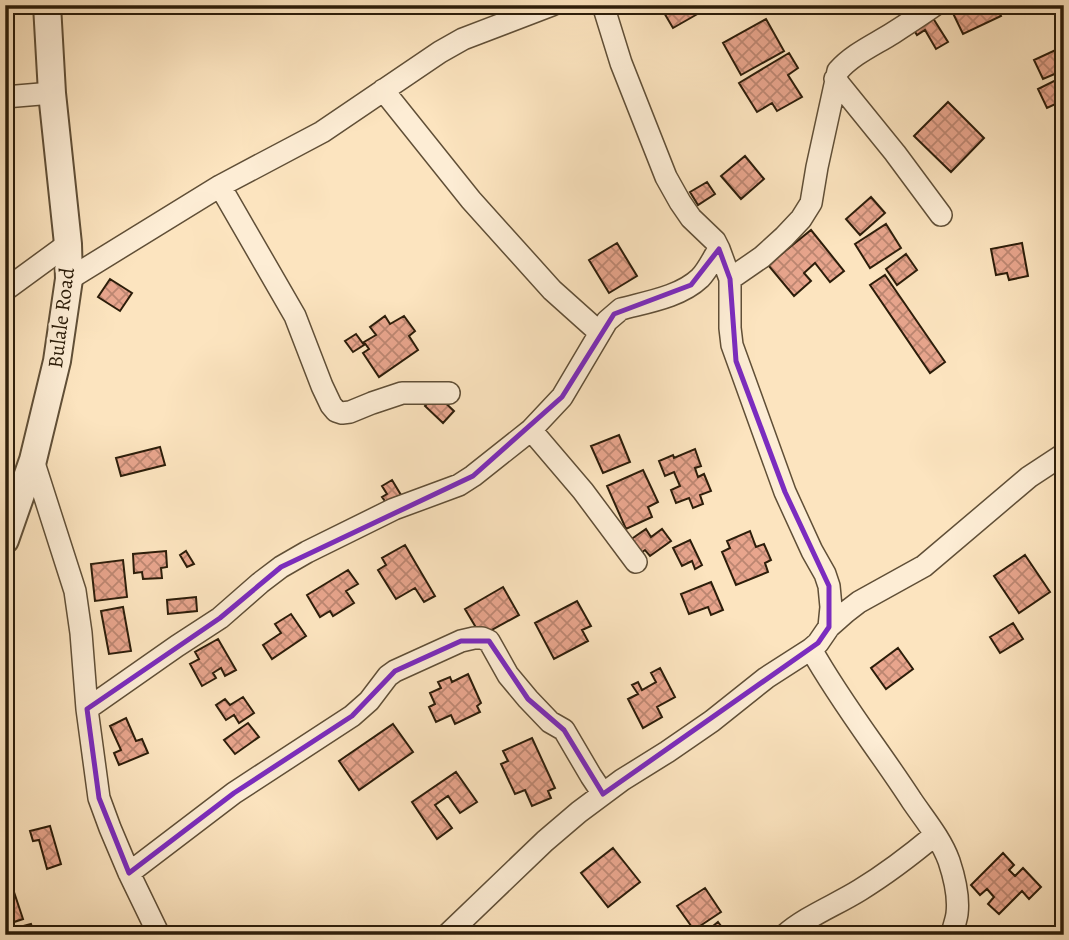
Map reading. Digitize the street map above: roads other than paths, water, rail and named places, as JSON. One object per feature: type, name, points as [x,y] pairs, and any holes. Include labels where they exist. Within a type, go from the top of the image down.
[{"type":"street","name":"Bulale Road","points":[[5,540],[33,460],[57,361],[69,279],[47,5]]},
{"type":"street","points":[[69,279],[220,186],[322,132],[440,52],[463,39],[552,5]]},
{"type":"street","points":[[603,5],[621,63],[666,177],[691,218],[715,241],[730,279],[732,345],[785,492],[811,551],[825,574],[831,607],[829,627]]},
{"type":"street","points":[[730,279],[762,257],[784,237],[801,219],[811,203],[838,71],[844,64],[935,5]]},
{"type":"street","points":[[835,79],[941,215]]},
{"type":"street","points":[[383,90],[480,210],[552,290],[600,333]]},
{"type":"street","points":[[5,97],[52,93]]},
{"type":"street","points":[[220,186],[295,316],[322,386],[336,411],[350,412],[402,393],[449,393]]},
{"type":"street","points":[[5,290],[68,244]]},
{"type":"street","points":[[87,709],[220,618],[281,567],[394,509],[459,485],[473,476],[531,430],[562,397],[607,321],[614,314],[621,309],[691,285],[702,276],[719,249]]},
{"type":"street","points":[[531,430],[583,491],[636,562]]},
{"type":"street","points":[[447,935],[545,841],[603,794],[712,721],[766,678],[811,649],[829,627],[859,602],[924,566],[1029,477],[1064,454]]},
{"type":"street","points":[[33,460],[75,591],[99,798],[159,935]]},
{"type":"street","points":[[130,873],[234,793],[352,716],[369,701],[388,676],[461,641],[474,638],[489,641],[508,675],[528,699],[550,722],[564,730],[603,794]]},
{"type":"street","points":[[811,649],[846,708],[944,848],[953,876],[957,913],[951,935]]},
{"type":"street","points":[[785,935],[803,921],[877,879],[935,835]]}]
